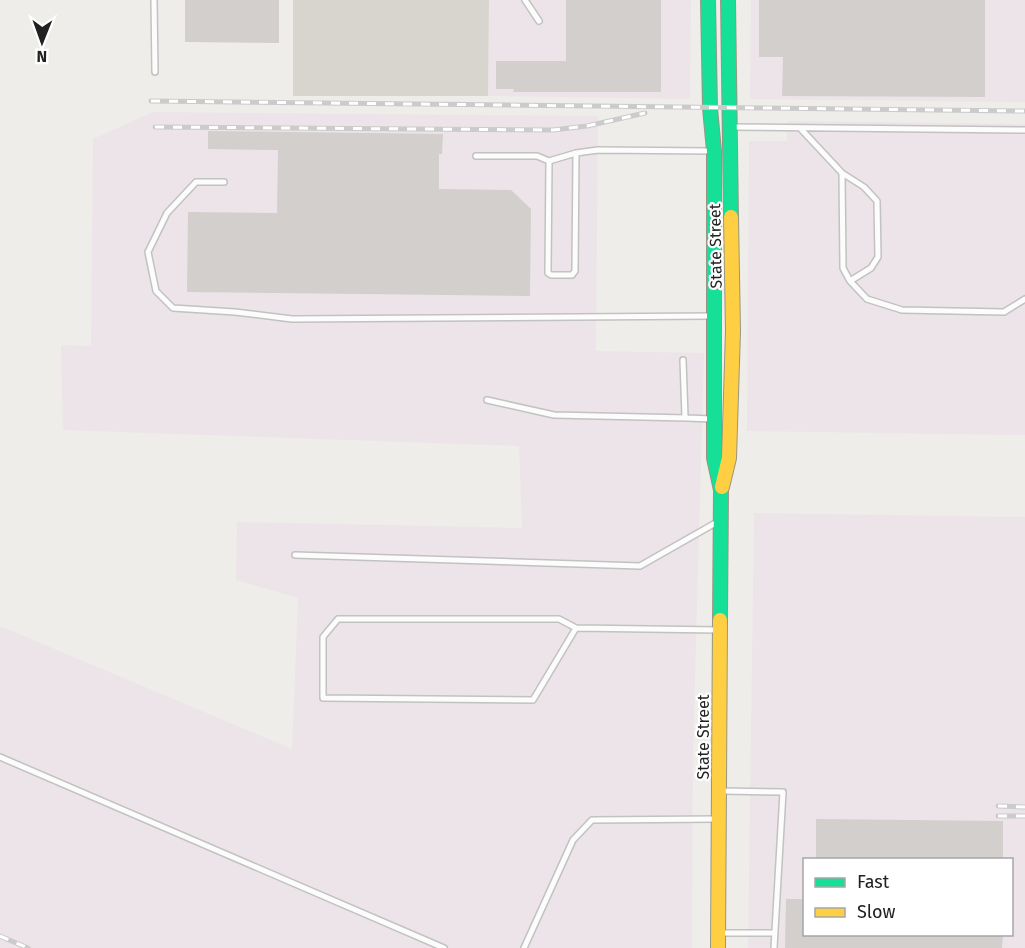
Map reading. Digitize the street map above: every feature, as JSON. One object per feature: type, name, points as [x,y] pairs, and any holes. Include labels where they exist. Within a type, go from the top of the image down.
[{"type":"street","name":"State Street","points":[[708,0],[710,108],[714,151],[714,458],[721,490],[718,948]]},
{"type":"street","name":"State Street","points":[[721,490],[729,458],[733,331],[728,0]]},
{"type":"lane","points":[[154,0],[155,72]]},
{"type":"lane","points":[[525,0],[539,21]]},
{"type":"lane","points":[[730,127],[1025,130]]},
{"type":"lane","points":[[800,128],[842,173],[864,187],[877,201],[878,257],[871,268],[850,281]]},
{"type":"lane","points":[[476,156],[537,156],[549,161],[576,153],[598,150],[714,151]]},
{"type":"lane","points":[[549,161],[548,273],[572,275],[575,271],[576,153]]},
{"type":"lane","points":[[842,173],[843,268],[850,281],[867,299],[902,310],[1004,312],[1025,298]]},
{"type":"lane","points":[[224,182],[196,182],[167,213],[148,252],[156,291],[173,308],[292,319],[418,320],[713,315]]},
{"type":"lane","points":[[683,360],[684,412],[687,418]]},
{"type":"lane","points":[[487,400],[554,415],[714,418]]},
{"type":"lane","points":[[295,555],[640,566],[721,520]]},
{"type":"lane","points":[[576,628],[533,700],[323,698],[323,637],[338,619],[559,620],[576,628],[720,630]]},
{"type":"lane","points":[[0,757],[444,948]]},
{"type":"lane","points":[[719,791],[783,792],[774,948]]},
{"type":"lane","points":[[524,948],[573,840],[592,820],[719,819]]},
{"type":"lane","points":[[718,933],[774,933]]},
{"type":"shaded area","points":[[293,0],[489,0],[488,96],[293,96]]},
{"type":"shaded area","points":[[489,0],[691,0],[690,99],[488,96]]},
{"type":"shaded area","points":[[751,0],[1025,0],[1025,102],[750,99]]},
{"type":"shaded area","points":[[153,112],[598,116],[596,351],[704,353],[693,754],[692,948],[0,948],[0,626],[292,749],[298,598],[236,580],[237,522],[522,528],[519,446],[63,430],[61,345],[91,346],[93,139]]},
{"type":"shaded area","points":[[787,121],[1025,124],[1025,435],[747,431],[749,141],[787,141]]},
{"type":"shaded area","points":[[754,513],[1025,517],[1025,948],[748,948]]},
{"type":"building","points":[[185,0],[279,0],[279,43],[185,42]]},
{"type":"building","points":[[566,0],[661,0],[661,92],[513,92],[514,89],[496,89],[496,61],[566,61]]},
{"type":"building","points":[[759,0],[985,0],[985,97],[782,96],[783,57],[759,57]]},
{"type":"building","points":[[208,131],[443,134],[442,154],[439,154],[439,189],[511,190],[531,209],[530,296],[187,292],[188,212],[277,213],[278,150],[208,149]]},
{"type":"building","points":[[816,819],[1003,821],[1003,858],[816,858]]},
{"type":"building","points":[[786,899],[803,899],[803,936],[1003,936],[1002,948],[785,948]]},
{"type":"railway","points":[[151,101],[1025,111]]},
{"type":"railway","points":[[155,127],[553,130],[587,126],[645,113]]},
{"type":"railway","points":[[998,806],[1025,807]]},
{"type":"railway","points":[[998,816],[1025,816]]},
{"type":"railway","points":[[0,936],[28,948]]},
{"type":"traffic: fast","points":[[708,0],[710,108],[714,151],[714,458],[721,490],[720,620]]},
{"type":"traffic: fast","points":[[728,0],[731,217]]},
{"type":"traffic: slow","points":[[722,487],[729,458],[733,331],[731,217]]},
{"type":"traffic: slow","points":[[718,948],[720,620]]}]
